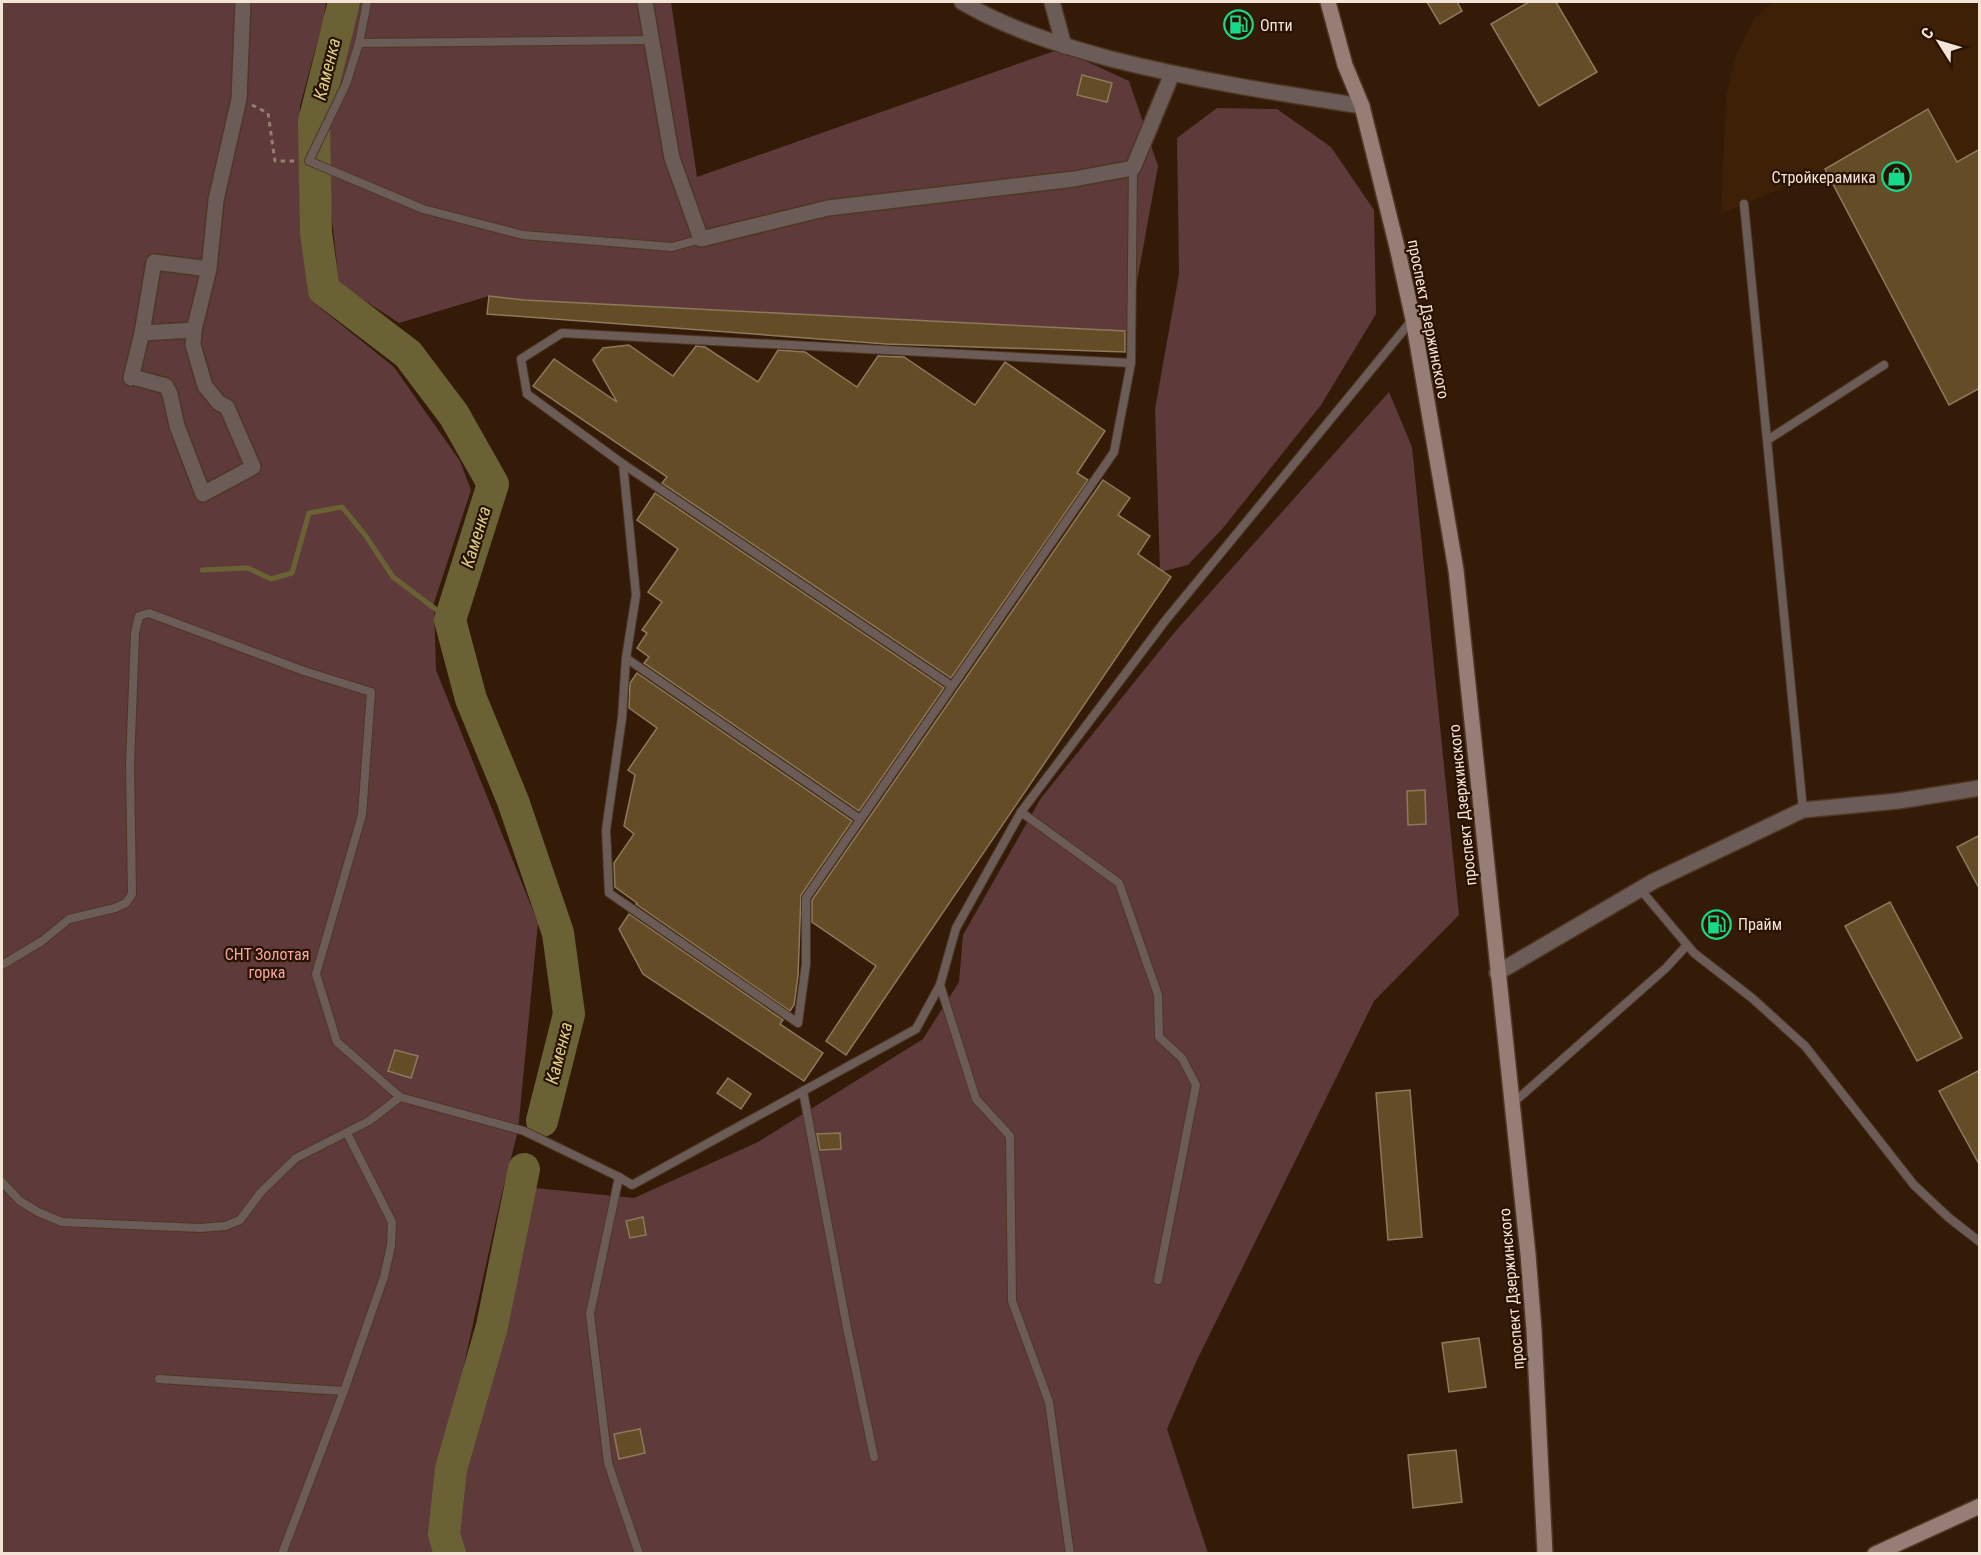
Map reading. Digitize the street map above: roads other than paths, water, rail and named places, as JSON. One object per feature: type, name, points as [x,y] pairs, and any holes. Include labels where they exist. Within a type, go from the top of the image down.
[{"type":"street","points":[[209,269],[154,262],[142,333],[131,378],[166,386],[177,426],[203,494],[253,467],[227,407],[219,403],[205,386],[193,345],[194,330],[209,269],[216,200],[239,99],[243,2]]},
{"type":"street","points":[[645,2],[672,158],[701,240],[828,207],[1074,179],[1133,168],[1172,74]]},
{"type":"street","points":[[962,2],[984,14],[1064,46],[1172,74],[1362,106]]},
{"type":"street","points":[[1052,2],[1064,46]]},
{"type":"street","name":"проспект Дзержинского","points":[[1328,2],[1346,65],[1362,106],[1413,319],[1456,570],[1534,1330],[1545,1554]]},
{"type":"street","points":[[142,333],[194,330]]},
{"type":"street","points":[[1497,973],[1640,889],[1803,810],[1898,801],[1980,788]]},
{"type":"street","points":[[1875,1554],[1980,1506]]},
{"type":"lane","points":[[367,2],[359,43],[346,84],[309,162],[423,209],[523,236],[672,247],[701,240]]},
{"type":"lane","points":[[359,43],[652,40]]},
{"type":"lane","points":[[623,464],[636,595],[626,658],[622,718],[606,830],[609,893],[798,1023],[806,964],[806,898],[1114,452],[1131,363],[1133,168]]},
{"type":"lane","points":[[1744,204],[1803,810]]},
{"type":"lane","points":[[2,965],[42,941],[69,919],[115,908],[126,903],[132,894],[130,765],[135,633],[139,616],[149,613],[304,671],[371,692],[362,815],[316,974],[337,1042],[400,1097],[524,1131],[632,1185],[916,1029],[940,985],[956,928],[1021,812],[1164,621],[1413,319]]},
{"type":"lane","points":[[952,686],[623,464],[527,394],[521,359],[562,333],[1131,363]]},
{"type":"lane","points":[[1768,439],[1884,365]]},
{"type":"lane","points":[[626,658],[860,819]]},
{"type":"lane","points":[[1021,812],[1119,883],[1158,995],[1159,1037],[1182,1058],[1196,1085],[1158,1280]]},
{"type":"lane","points":[[1640,889],[1694,953],[1752,998],[1805,1046],[1914,1185],[1948,1217],[1980,1242]]},
{"type":"lane","points":[[1511,1104],[1658,975],[1687,945]]},
{"type":"lane","points":[[940,985],[976,1099],[1010,1136],[1012,1301],[1049,1402],[1070,1554]]},
{"type":"lane","points":[[803,1091],[847,1328],[874,1457]]},
{"type":"lane","points":[[2,1182],[20,1201],[62,1222],[179,1227],[225,1226],[240,1220],[261,1192],[296,1158],[369,1121],[400,1097]]},
{"type":"lane","points":[[282,1554],[344,1391],[384,1277],[391,1246],[392,1222],[347,1133]]},
{"type":"lane","points":[[620,1177],[590,1314],[608,1463],[639,1554]]},
{"type":"lane","points":[[159,1379],[344,1391]]},
{"type":"waterway","name":"Каменка","points":[[344,2],[314,122],[316,233],[324,290],[408,354],[454,415],[493,484],[450,620],[471,699],[513,801],[558,933],[569,1014],[542,1121]]},
{"type":"waterway","points":[[202,570],[248,568],[271,579],[292,573],[309,513],[342,507],[366,536],[393,577],[450,620]]},
{"type":"waterway","name":"Каменка","points":[[450,1554],[444,1534],[451,1469],[492,1326],[524,1169]]},
{"type":"place","name":"Опти","points":[[1239,25]]},
{"type":"place","name":"Стройкерамика","points":[[1897,177]]},
{"type":"place","name":"Прайм","points":[[1717,924]]},
{"type":"park label","name":"СНТ Золотая горка","points":[[267,963]]}]
